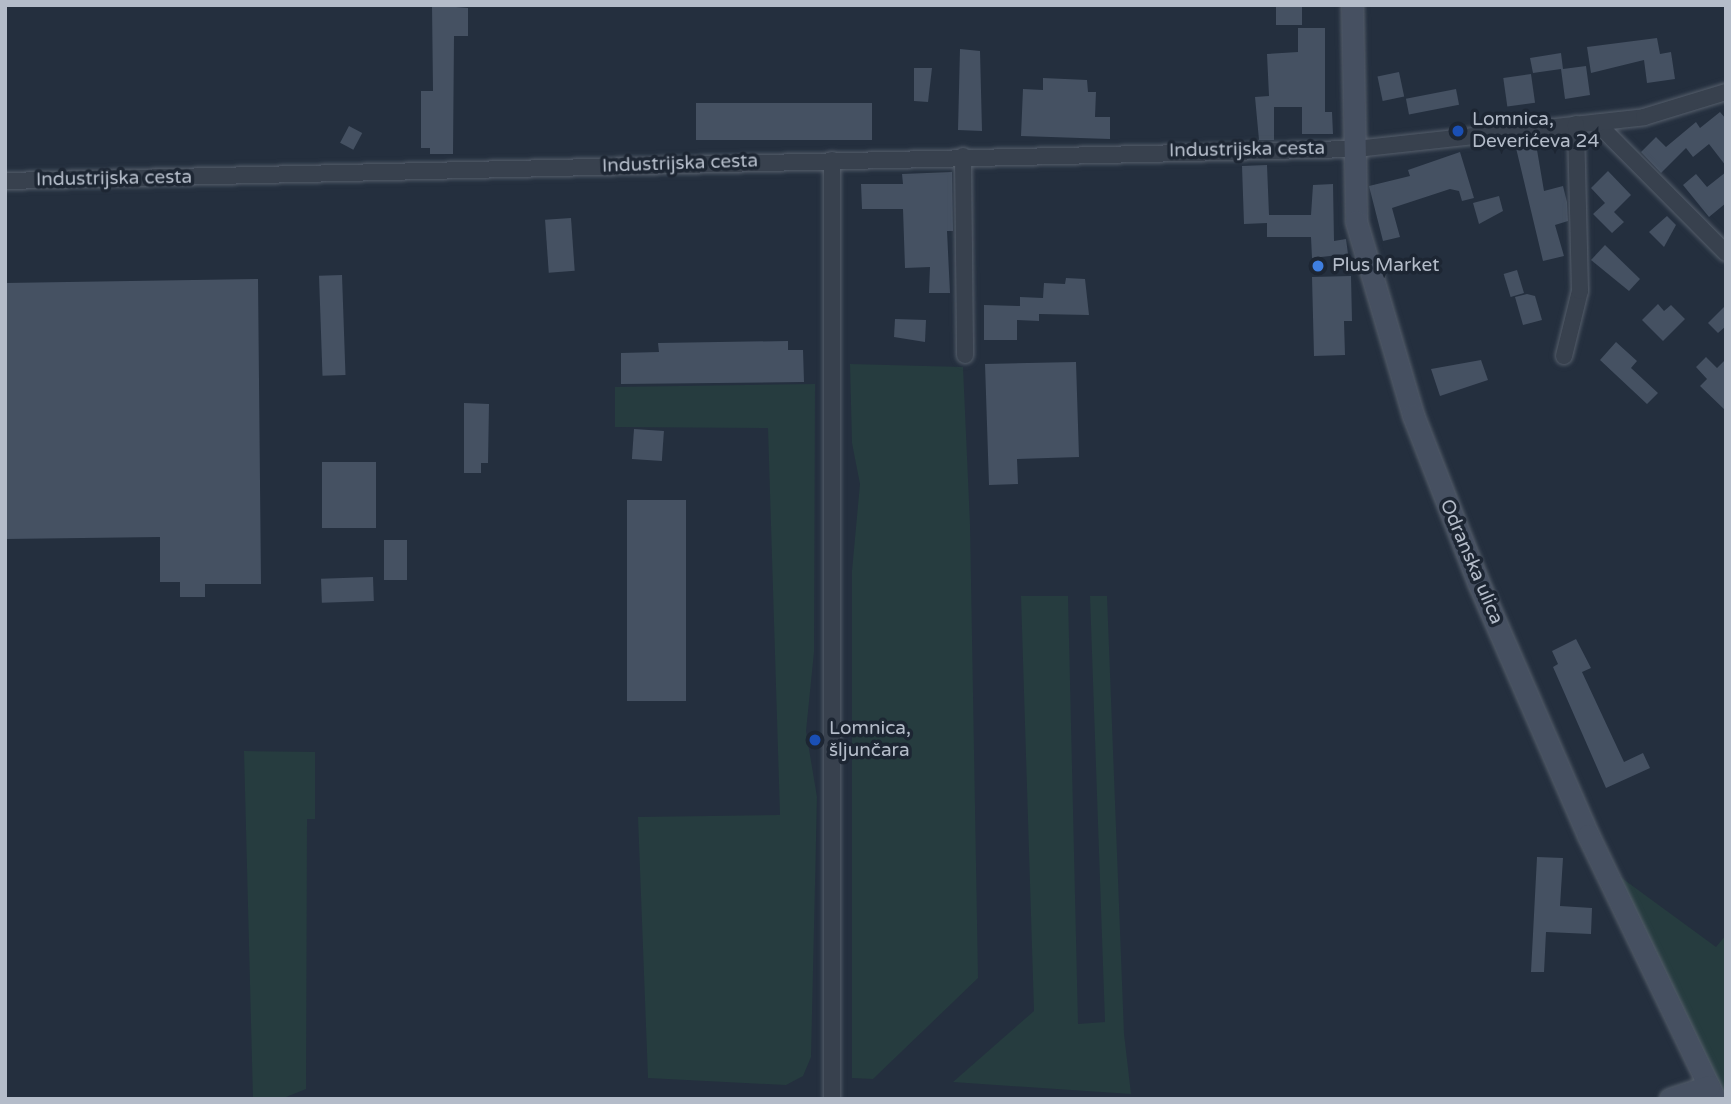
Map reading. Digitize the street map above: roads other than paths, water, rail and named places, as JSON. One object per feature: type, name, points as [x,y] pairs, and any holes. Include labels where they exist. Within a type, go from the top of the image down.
[{"type":"main road","name":"Odranska ulica","points":[[1352,5],[1356,214],[1363,254],[1441,491],[1588,835],[1712,1093]]},
{"type":"main road","points":[[1670,1099],[1712,1093]]},
{"type":"street","name":"Industrijska cesta","points":[[5,181],[832,159],[1356,149],[1644,117],[1726,92]]},
{"type":"street","points":[[1597,123],[1726,253]]},
{"type":"street","points":[[1564,356],[1580,291],[1576,124]]},
{"type":"street","points":[[963,156],[965,355]]},
{"type":"street","points":[[832,159],[832,1099]]},
{"type":"place","name":"Lomnica, Deverićeva 24","points":[[1458,131]]},
{"type":"place","name":"Plus Market","points":[[1318,266]]},
{"type":"place","name":"Lomnica, šljunčara","points":[[815,740]]}]
